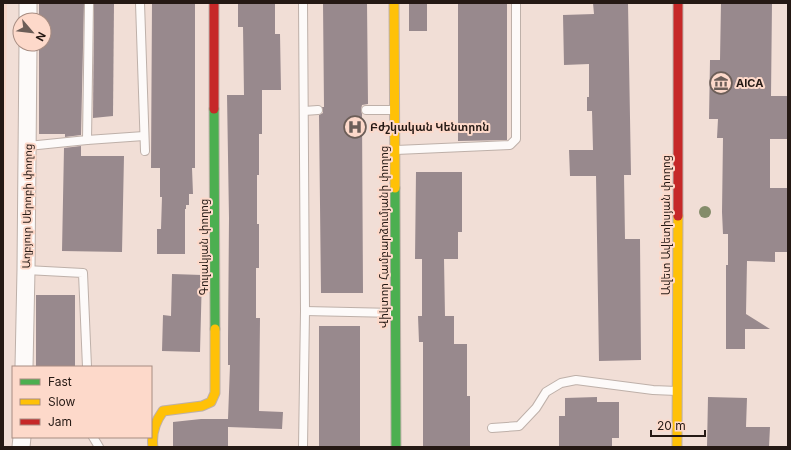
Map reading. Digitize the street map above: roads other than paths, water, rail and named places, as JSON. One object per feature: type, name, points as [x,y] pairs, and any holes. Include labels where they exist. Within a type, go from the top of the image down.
[{"type":"street","name":"Գուլակյան փողոց","points":[[152,436],[155,422],[163,410],[202,406],[211,402],[215,393],[214,3]]},
{"type":"street","name":"Վիկտոր Համբարձումյանի փողոց","points":[[394,3],[396,447]]},
{"type":"street","name":"Ավետ Ավետիսյան փողոց","points":[[677,447],[678,3]]},
{"type":"street","name":"Աղբյուր Սերոբի փողոց","points":[[24,366],[28,52]]},
{"type":"lane","points":[[87,140],[89,3]]},
{"type":"lane","points":[[140,3],[145,151]]},
{"type":"lane","points":[[303,3],[305,312],[303,447]]},
{"type":"lane","points":[[395,150],[510,145],[516,140],[516,3]]},
{"type":"lane","points":[[304,111],[318,110]]},
{"type":"lane","points":[[366,110],[395,110]]},
{"type":"lane","points":[[28,146],[144,136]]},
{"type":"lane","points":[[26,270],[83,273],[87,366]]},
{"type":"lane","points":[[305,312],[396,313]]},
{"type":"lane","points":[[492,428],[519,426],[536,408],[546,392],[561,383],[576,380],[653,390],[678,391]]},
{"type":"lane","points":[[94,438],[99,447]]},
{"type":"place","name":"AICA","points":[[721,83]]},
{"type":"place","name":"Բժշկական Կենտրոն","points":[[355,127]]}]
